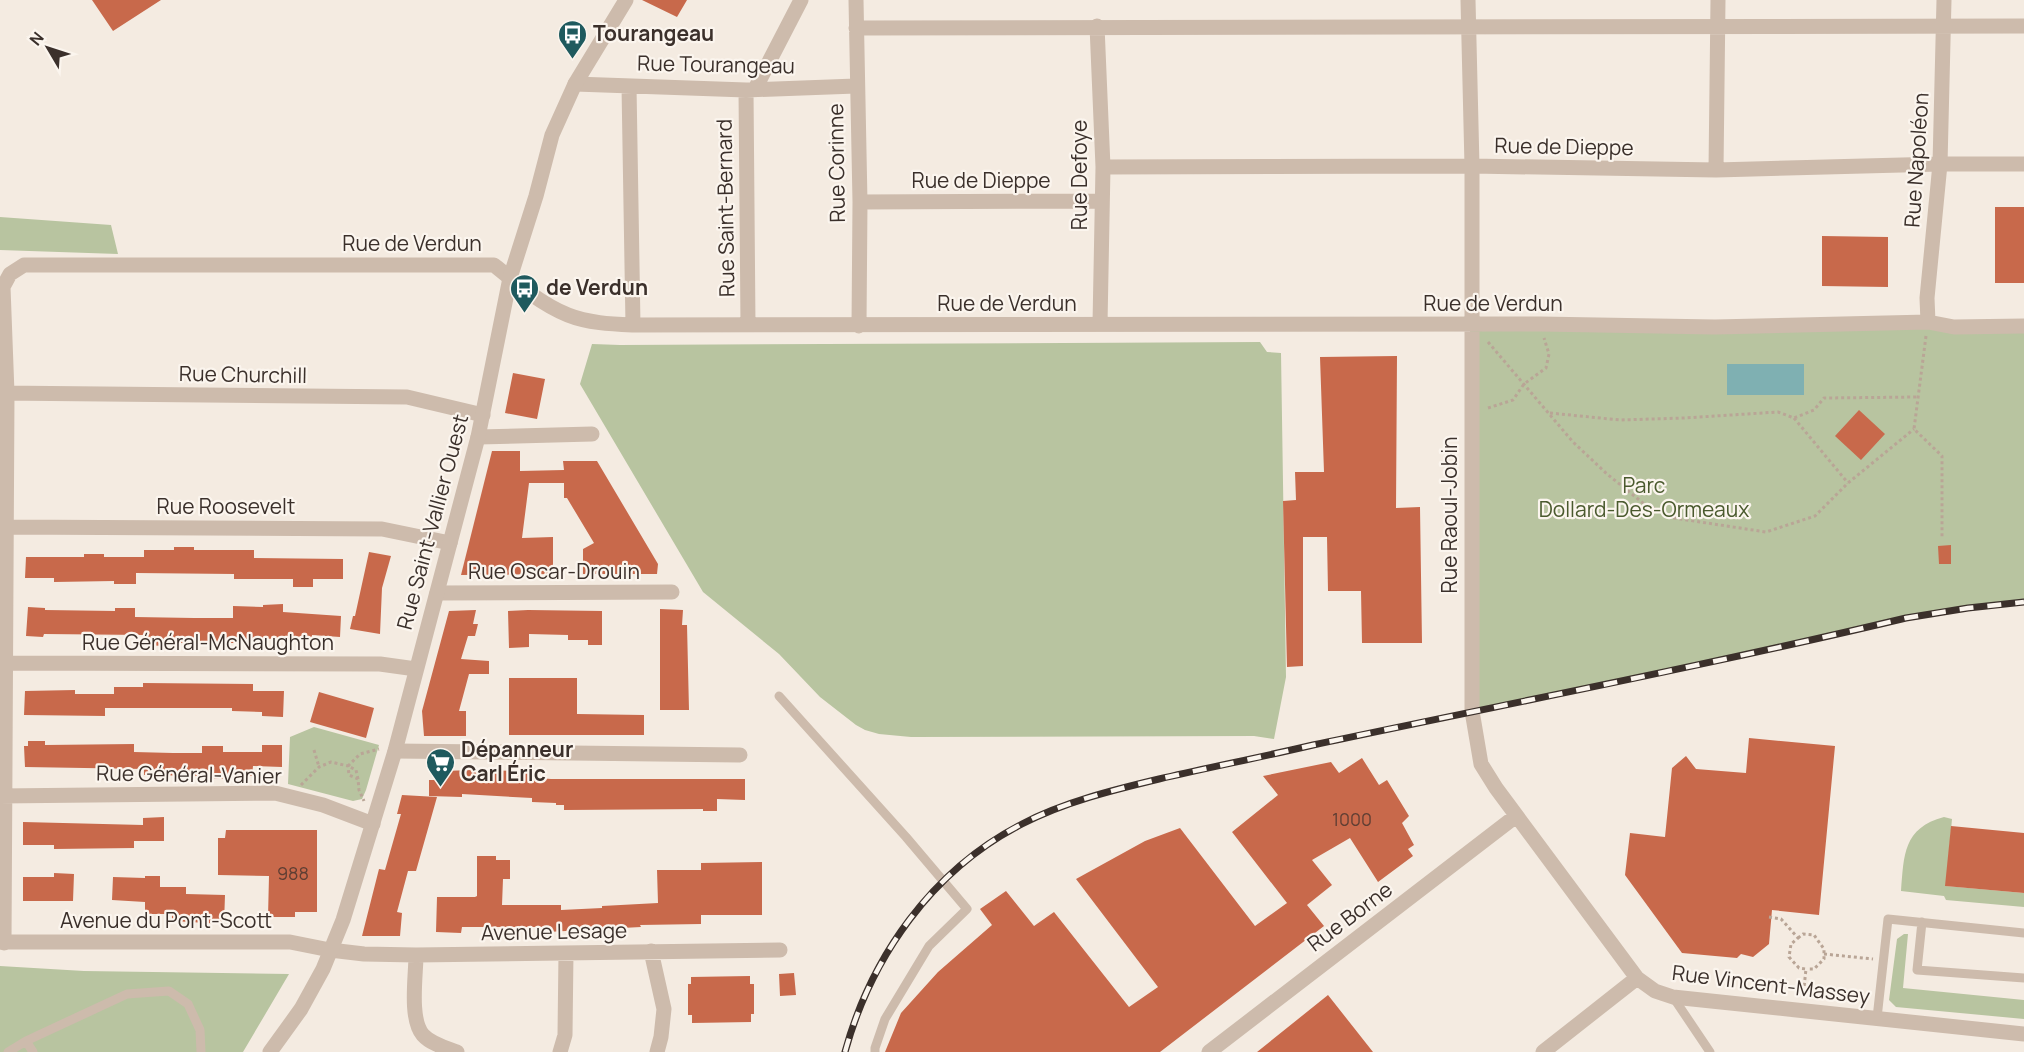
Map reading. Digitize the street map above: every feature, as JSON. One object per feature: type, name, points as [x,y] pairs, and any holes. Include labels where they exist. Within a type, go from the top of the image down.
[{"type":"street","name":"Rue Saint-Vallier Ouest","points":[[275,1051],[301,1009],[344,920],[395,751],[437,593],[483,416],[510,278],[536,196],[552,135],[575,84],[626,0]]},
{"type":"street","name":"Rue Saint-Bernard","points":[[748,325],[751,89],[801,0]]},
{"type":"street","name":"Rue Corinne","points":[[856,0],[860,202],[859,326]]},
{"type":"street","name":"Rue Raoul-Jobin","points":[[1468,0],[1472,166],[1470,325],[1472,711],[1481,764],[1516,816],[1637,978]]},
{"type":"street","points":[[1716,170],[1718,0]]},
{"type":"street","name":"Rue Napoléon","points":[[1928,322],[1927,298],[1940,164],[1944,0]]},
{"type":"street","name":"Rue Defoye","points":[[1097,26],[1103,167],[1100,324]]},
{"type":"street","points":[[856,28],[2024,26]]},
{"type":"street","name":"Rue Tourangeau","points":[[575,84],[751,89],[856,86]]},
{"type":"street","points":[[629,86],[633,325]]},
{"type":"street","name":"Rue de Dieppe","points":[[1103,167],[1472,166],[1716,170],[2024,164]]},
{"type":"street","name":"Rue de Dieppe","points":[[860,202],[1102,201]]},
{"type":"street","name":"Rue de Verdun","points":[[3,393],[3,286],[10,274],[24,265],[494,265],[540,299],[568,315],[605,324],[633,325],[1540,324],[1715,327],[1928,322],[1954,327],[2024,326]]},
{"type":"street","points":[[2,943],[3,393]]},
{"type":"street","name":"Rue Churchill","points":[[3,393],[407,397],[483,416]]},
{"type":"street","points":[[478,437],[592,434]]},
{"type":"street","name":"Rue Roosevelt","points":[[3,527],[382,529],[450,543]]},
{"type":"street","name":"Rue Oscar-Drouin","points":[[437,593],[672,592]]},
{"type":"street","name":"Rue Général-McNaughton","points":[[3,663],[380,664],[416,669]]},
{"type":"street","points":[[395,751],[740,755]]},
{"type":"street","name":"Rue Général-Vanier","points":[[2,796],[275,793],[323,805],[373,824]]},
{"type":"street","name":"Rue Borne","points":[[1209,1052],[1516,816]]},
{"type":"street","name":"Avenue du Pont-Scott","points":[[2,943],[290,942],[330,950]]},
{"type":"street","name":"Avenue Lesage","points":[[330,950],[364,954],[416,955],[780,950]]},
{"type":"street","points":[[651,951],[664,1009],[657,1052]]},
{"type":"street","points":[[560,1052],[565,1035],[566,954]]},
{"type":"street","points":[[416,955],[416,1019],[423,1035],[435,1044],[457,1052]]},
{"type":"street","points":[[1543,1052],[1637,978]]},
{"type":"street","name":"Rue Vincent-Massey","points":[[1637,978],[1656,991],[1673,997],[2024,1034]]},
{"type":"lane","points":[[779,696],[906,837],[967,909],[929,946],[917,964],[885,1019],[875,1052]]},
{"type":"lane","points":[[1877,1018],[1888,919],[2024,933]]},
{"type":"lane","points":[[1922,922],[1917,970],[2024,978]]},
{"type":"lane","points":[[8,1052],[26,1041],[127,994],[169,991],[188,1004],[200,1030],[201,1052]]},
{"type":"lane","points":[[1673,997],[1710,1052]]},
{"type":"lane","points":[[26,1041],[33,1052]]},
{"type":"path","points":[[1470,325],[1492,346],[1573,442],[1643,503],[1674,518],[1766,532],[1815,516],[1848,483],[1914,429],[1928,322]]},
{"type":"path","points":[[1471,408],[1488,408],[1513,400],[1524,384],[1546,368],[1549,354],[1540,324]]},
{"type":"path","points":[[1794,418],[1814,410],[1824,398],[1919,396]]},
{"type":"path","points":[[1548,413],[1620,420],[1778,412],[1794,418],[1848,483]]},
{"type":"path","points":[[1914,429],[1942,456],[1942,538]]},
{"type":"path","points":[[348,766],[360,754],[376,749],[395,751]]},
{"type":"path","points":[[314,750],[319,767]]},
{"type":"path","points":[[297,799],[301,785],[319,767],[330,762],[348,766],[356,770],[359,790],[373,824]]},
{"type":"path","points":[[348,766],[349,775],[358,779]]},
{"type":"path","points":[[1769,917],[1781,919],[1798,938]]},
{"type":"path","points":[[1803,934],[1814,935],[1824,949],[1824,959],[1814,969],[1799,968],[1789,957],[1791,944],[1798,938],[1803,934]]},
{"type":"path","points":[[1824,954],[1865,958]]},
{"type":"path","points":[[1802,1010],[1806,969]]},
{"type":"green space","points":[[0,217],[111,225],[118,254],[0,250]]},
{"type":"green space","name":"Parc Dollard-Des-Ormeaux","points":[[1470,325],[2024,326],[2024,600],[1934,611],[1472,711]]},
{"type":"green space","points":[[1260,342],[1267,352],[1281,353],[1286,677],[1274,739],[1254,736],[911,737],[879,734],[865,730],[820,697],[779,654],[703,592],[580,384],[592,344]]},
{"type":"green space","points":[[314,727],[379,745],[362,799],[353,801],[288,784],[290,737]]},
{"type":"green space","points":[[1944,817],[1952,819],[1946,886],[2024,893],[2024,907],[1946,900],[1944,896],[1901,891],[1905,855],[1913,836],[1920,828]]},
{"type":"green space","points":[[1908,934],[1903,988],[2024,1000],[2024,1019],[1896,1007],[1889,1000],[1897,939]]},
{"type":"green space","points":[[0,966],[84,971],[289,974],[243,1052],[0,1052]]},
{"type":"water","points":[[1727,364],[1804,364],[1804,395],[1727,395]]},
{"type":"building","points":[[92,0],[161,0],[113,31]]},
{"type":"building","points":[[642,0],[687,0],[677,17]]},
{"type":"building","points":[[1995,207],[2024,207],[2024,283],[1995,283]]},
{"type":"building","points":[[1822,236],[1888,237],[1888,287],[1822,286]]},
{"type":"building","points":[[1397,356],[1396,508],[1420,507],[1422,643],[1362,643],[1361,591],[1328,591],[1327,537],[1303,537],[1303,666],[1287,667],[1283,501],[1296,500],[1295,472],[1324,472],[1320,357]]},
{"type":"building","points":[[513,373],[545,379],[537,419],[505,413]]},
{"type":"building","points":[[1859,410],[1885,434],[1861,460],[1835,436]]},
{"type":"building","points":[[492,451],[520,451],[520,471],[564,470],[563,461],[597,461],[658,564],[657,574],[583,574],[583,549],[594,543],[567,498],[564,498],[564,483],[529,483],[522,538],[553,537],[553,574],[461,575]]},
{"type":"building","points":[[1951,545],[1951,564],[1939,564],[1938,546]]},
{"type":"building","points":[[174,547],[194,547],[194,550],[254,550],[254,558],[343,559],[343,579],[313,579],[313,587],[293,587],[293,579],[234,579],[234,574],[136,573],[136,584],[114,584],[114,581],[54,582],[54,578],[25,578],[26,557],[84,557],[84,554],[104,554],[104,557],[144,557],[144,550],[174,550]]},
{"type":"building","points":[[369,552],[391,556],[382,588],[380,634],[350,629]]},
{"type":"building","points":[[283,604],[283,612],[341,616],[340,637],[312,635],[312,638],[253,639],[253,643],[164,643],[164,646],[144,645],[144,635],[44,634],[43,637],[26,636],[28,607],[45,608],[45,610],[115,611],[115,608],[135,608],[135,617],[233,618],[233,606],[263,607],[263,605]]},
{"type":"building","points":[[660,609],[683,610],[682,625],[687,625],[689,710],[660,710]]},
{"type":"building","points":[[476,610],[473,624],[478,624],[475,636],[468,636],[461,659],[489,661],[489,674],[469,674],[459,711],[466,711],[466,736],[424,736],[422,711],[449,611]]},
{"type":"building","points":[[508,611],[602,611],[602,645],[588,645],[588,640],[568,640],[568,635],[529,634],[529,647],[509,648]]},
{"type":"building","points":[[509,678],[577,678],[577,714],[644,715],[644,735],[509,735]]},
{"type":"building","points":[[143,683],[253,684],[253,691],[284,691],[283,717],[262,716],[262,712],[232,711],[232,708],[105,708],[105,716],[24,715],[25,691],[75,690],[75,694],[114,694],[114,687],[143,687]]},
{"type":"building","points":[[319,692],[374,708],[366,738],[310,722]]},
{"type":"building","points":[[1749,738],[1835,746],[1819,915],[1772,910],[1769,944],[1753,957],[1741,954],[1737,958],[1682,953],[1625,875],[1630,833],[1665,837],[1672,768],[1686,756],[1696,769],[1746,773]]},
{"type":"building","points":[[28,741],[45,741],[45,745],[134,744],[134,752],[173,753],[202,753],[202,746],[223,746],[223,752],[262,752],[262,745],[282,745],[282,767],[253,766],[252,776],[202,779],[202,776],[144,775],[144,769],[25,767],[24,746],[28,746]]},
{"type":"building","points":[[1362,758],[1379,785],[1387,780],[1409,816],[1402,823],[1414,845],[1408,849],[1413,856],[1378,882],[1350,838],[1312,860],[1332,885],[1307,905],[1324,926],[1160,1052],[885,1052],[901,1013],[938,972],[992,925],[980,909],[1006,891],[1034,926],[1054,912],[1129,1007],[1158,987],[1076,879],[1145,841],[1180,828],[1255,926],[1287,903],[1232,832],[1278,795],[1263,776],[1331,762],[1339,773]]},
{"type":"building","points":[[444,771],[528,771],[528,777],[551,779],[745,779],[745,800],[717,799],[717,811],[703,811],[703,809],[564,810],[564,805],[532,802],[532,798],[462,794],[462,797],[429,796],[429,780],[444,780]]},
{"type":"building","points":[[402,795],[437,797],[416,871],[408,871],[397,912],[402,913],[400,936],[362,936],[379,869],[385,870],[401,814],[397,814]]},
{"type":"building","points":[[164,817],[164,841],[134,841],[134,848],[54,849],[54,845],[23,845],[23,822],[143,825],[143,818]]},
{"type":"building","points":[[1951,826],[2024,833],[2024,893],[1945,886]]},
{"type":"building","points":[[226,830],[317,830],[317,912],[295,912],[295,917],[268,917],[269,876],[218,875],[218,838],[225,838]]},
{"type":"building","points":[[477,856],[496,856],[496,860],[510,860],[510,879],[503,879],[502,905],[561,905],[561,910],[658,903],[657,870],[701,870],[701,863],[762,862],[762,915],[701,915],[701,924],[640,925],[641,927],[547,932],[547,927],[462,927],[461,933],[436,932],[437,897],[477,896]]},
{"type":"building","points":[[54,873],[74,874],[73,901],[23,901],[23,877],[54,877]]},
{"type":"building","points":[[145,876],[160,876],[160,887],[186,887],[186,894],[225,895],[224,924],[172,921],[172,914],[145,914],[145,902],[112,900],[113,877],[145,878]]},
{"type":"building","points":[[794,973],[796,995],[780,996],[779,974]]},
{"type":"building","points":[[750,976],[750,984],[754,984],[754,1014],[751,1014],[751,1022],[692,1023],[692,1015],[688,1015],[688,984],[691,984],[691,977]]},
{"type":"building","points":[[1328,995],[1373,1052],[1257,1052]]},
{"type":"railway","points":[[845,1052],[856,1017],[889,950],[933,891],[990,843],[1022,824],[1055,809],[1107,792],[1178,775],[1684,668],[1906,618],[2024,602]]},
{"type":"place","name":"Tourangeau","points":[[572,60]]},
{"type":"place","name":"de Verdun","points":[[525,314]]},
{"type":"place","name":"Dépanneur Carl Éric","points":[[440,788]]}]
